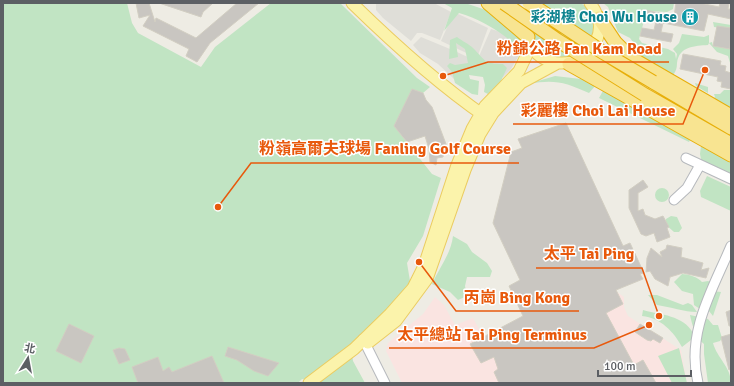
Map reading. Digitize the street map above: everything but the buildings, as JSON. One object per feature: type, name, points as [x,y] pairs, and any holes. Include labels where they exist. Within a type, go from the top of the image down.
[{"type":"highway","points":[[488,3],[529,37]]},
{"type":"highway","points":[[504,3],[574,51],[645,95],[731,144]]},
{"type":"highway","points":[[529,3],[604,53],[731,128]]},
{"type":"highway","points":[[599,18],[615,42],[631,58],[731,116]]},
{"type":"highway","points":[[567,63],[731,155]]},
{"type":"main road","points":[[352,3],[380,30],[484,119]]},
{"type":"main road","points":[[590,3],[599,18],[600,27],[596,41]]},
{"type":"main road","points":[[529,37],[542,58],[567,63]]},
{"type":"main road","points":[[309,383],[364,342],[408,296],[419,277],[457,165],[484,119],[493,97],[519,71],[529,37]]},
{"type":"main road","points":[[484,119],[521,83],[567,63]]},
{"type":"street","points":[[686,158],[731,179]]},
{"type":"street","points":[[674,200],[687,188],[700,165]]},
{"type":"street","points":[[698,383],[694,355],[698,324],[731,246]]},
{"type":"street","points":[[364,342],[385,383]]},
{"type":"shaded area","points":[[376,3],[434,3],[451,12],[440,40],[422,33],[417,33],[411,41],[383,18],[376,10]]},
{"type":"shaded area","points":[[454,12],[488,28],[477,58],[441,41]]},
{"type":"shaded area","points":[[491,29],[513,36],[520,43],[522,50],[511,69],[503,77],[476,63]]},
{"type":"shaded area","points":[[421,37],[450,49],[454,57],[457,52],[474,60],[458,72],[454,79],[438,64],[420,53],[413,45]]},
{"type":"shaded area","points":[[602,281],[624,297],[624,307],[628,316],[681,350],[687,383],[402,383],[386,351],[388,343],[423,314],[435,297],[444,305],[455,325],[473,318],[484,338]]},
{"type":"green space","points":[[574,2],[582,4],[591,12],[594,24],[593,37],[584,52],[567,59],[561,59],[549,57],[541,51],[536,44],[532,27],[537,12],[545,3]]},
{"type":"green space","points":[[3,3],[127,3],[132,23],[138,33],[201,67],[215,47],[271,3],[340,3],[417,78],[430,87],[423,93],[412,89],[394,126],[432,174],[441,178],[423,236],[407,263],[411,287],[351,348],[353,361],[365,383],[311,383],[313,381],[302,379],[298,383],[3,383]]},
{"type":"green space","points":[[443,3],[465,3],[489,11],[524,40],[513,43],[488,25],[459,13],[444,31],[452,8]]},
{"type":"green space","points":[[603,3],[674,3],[673,9],[667,12],[649,11],[644,21],[639,39],[642,43],[668,49],[675,53],[676,59],[677,54],[673,49],[679,43],[682,34],[704,37],[709,35],[709,43],[708,45],[684,50],[678,57],[677,68],[674,74],[668,74],[642,58],[639,50],[630,38],[618,32],[608,7]]},
{"type":"green space","points":[[713,22],[731,25],[731,29],[714,27]]},
{"type":"green space","points":[[457,37],[471,47],[486,61],[503,64],[507,68],[500,83],[488,94],[484,92],[485,85],[483,77],[469,75],[470,79],[479,81],[478,95],[472,94],[455,83],[452,72],[447,66],[450,63],[455,65],[468,63],[465,49],[456,43],[458,57],[449,59],[450,40]]},
{"type":"green space","points":[[731,41],[731,66],[728,56],[717,52],[709,43],[712,42],[713,46],[729,49]]},
{"type":"green space","points":[[555,76],[581,79],[596,85],[589,93],[559,82],[537,82],[528,84]]},
{"type":"green space","points":[[695,83],[708,87],[708,93],[696,86]]},
{"type":"green space","points":[[604,89],[690,140],[689,142],[599,98]]},
{"type":"green space","points":[[724,90],[731,90],[731,113],[713,100],[715,97],[714,94],[720,94]]},
{"type":"green space","points":[[701,146],[731,159],[731,177],[702,164],[700,154]]},
{"type":"green space","points":[[707,176],[731,187],[731,211],[701,197],[700,191]]},
{"type":"green space","points":[[659,188],[665,188],[669,192],[669,198],[665,202],[659,202],[655,198],[655,192]]},
{"type":"green space","points":[[671,216],[677,217],[682,228],[679,232],[674,232],[665,224],[666,219]]},
{"type":"green space","points":[[453,236],[467,244],[472,252],[487,263],[492,271],[490,277],[467,277],[465,286],[467,296],[458,300],[450,292],[432,284],[450,249]]},
{"type":"green space","points":[[682,274],[693,276],[702,282],[708,281],[712,283],[712,291],[721,292],[713,316],[709,311],[703,311],[694,305],[693,294],[682,291],[674,282]]},
{"type":"green space","points":[[648,295],[657,295],[683,305],[688,303],[692,305],[697,312],[657,305]]},
{"type":"green space","points":[[643,310],[678,319],[689,327],[693,333],[691,340],[682,347],[671,331],[661,323],[649,317],[642,316]]},
{"type":"green space","points":[[690,315],[708,319],[713,325],[718,325],[722,338],[720,341],[713,343],[729,372],[731,383],[708,383],[704,344],[693,327]]},
{"type":"green space","points":[[679,348],[687,383],[672,383],[658,356]]},
{"type":"place","name":"彩湖樓 Choi Wu House","points":[[690,17]]},
{"type":"place","name":"彩麗樓 Choi Lai House","points":[[705,70]]},
{"type":"place","name":"粉錦公路 Fan Kam Road","points":[[443,76]]},
{"type":"place","name":"粉嶺高爾夫球場 Fanling Golf Course","points":[[218,207]]},
{"type":"place","name":"丙崗 Bing Kong","points":[[419,262]]},
{"type":"place","name":"太平 Tai Ping","points":[[659,316]]},
{"type":"place","name":"太平總站 Tai Ping Terminus","points":[[649,325]]}]
